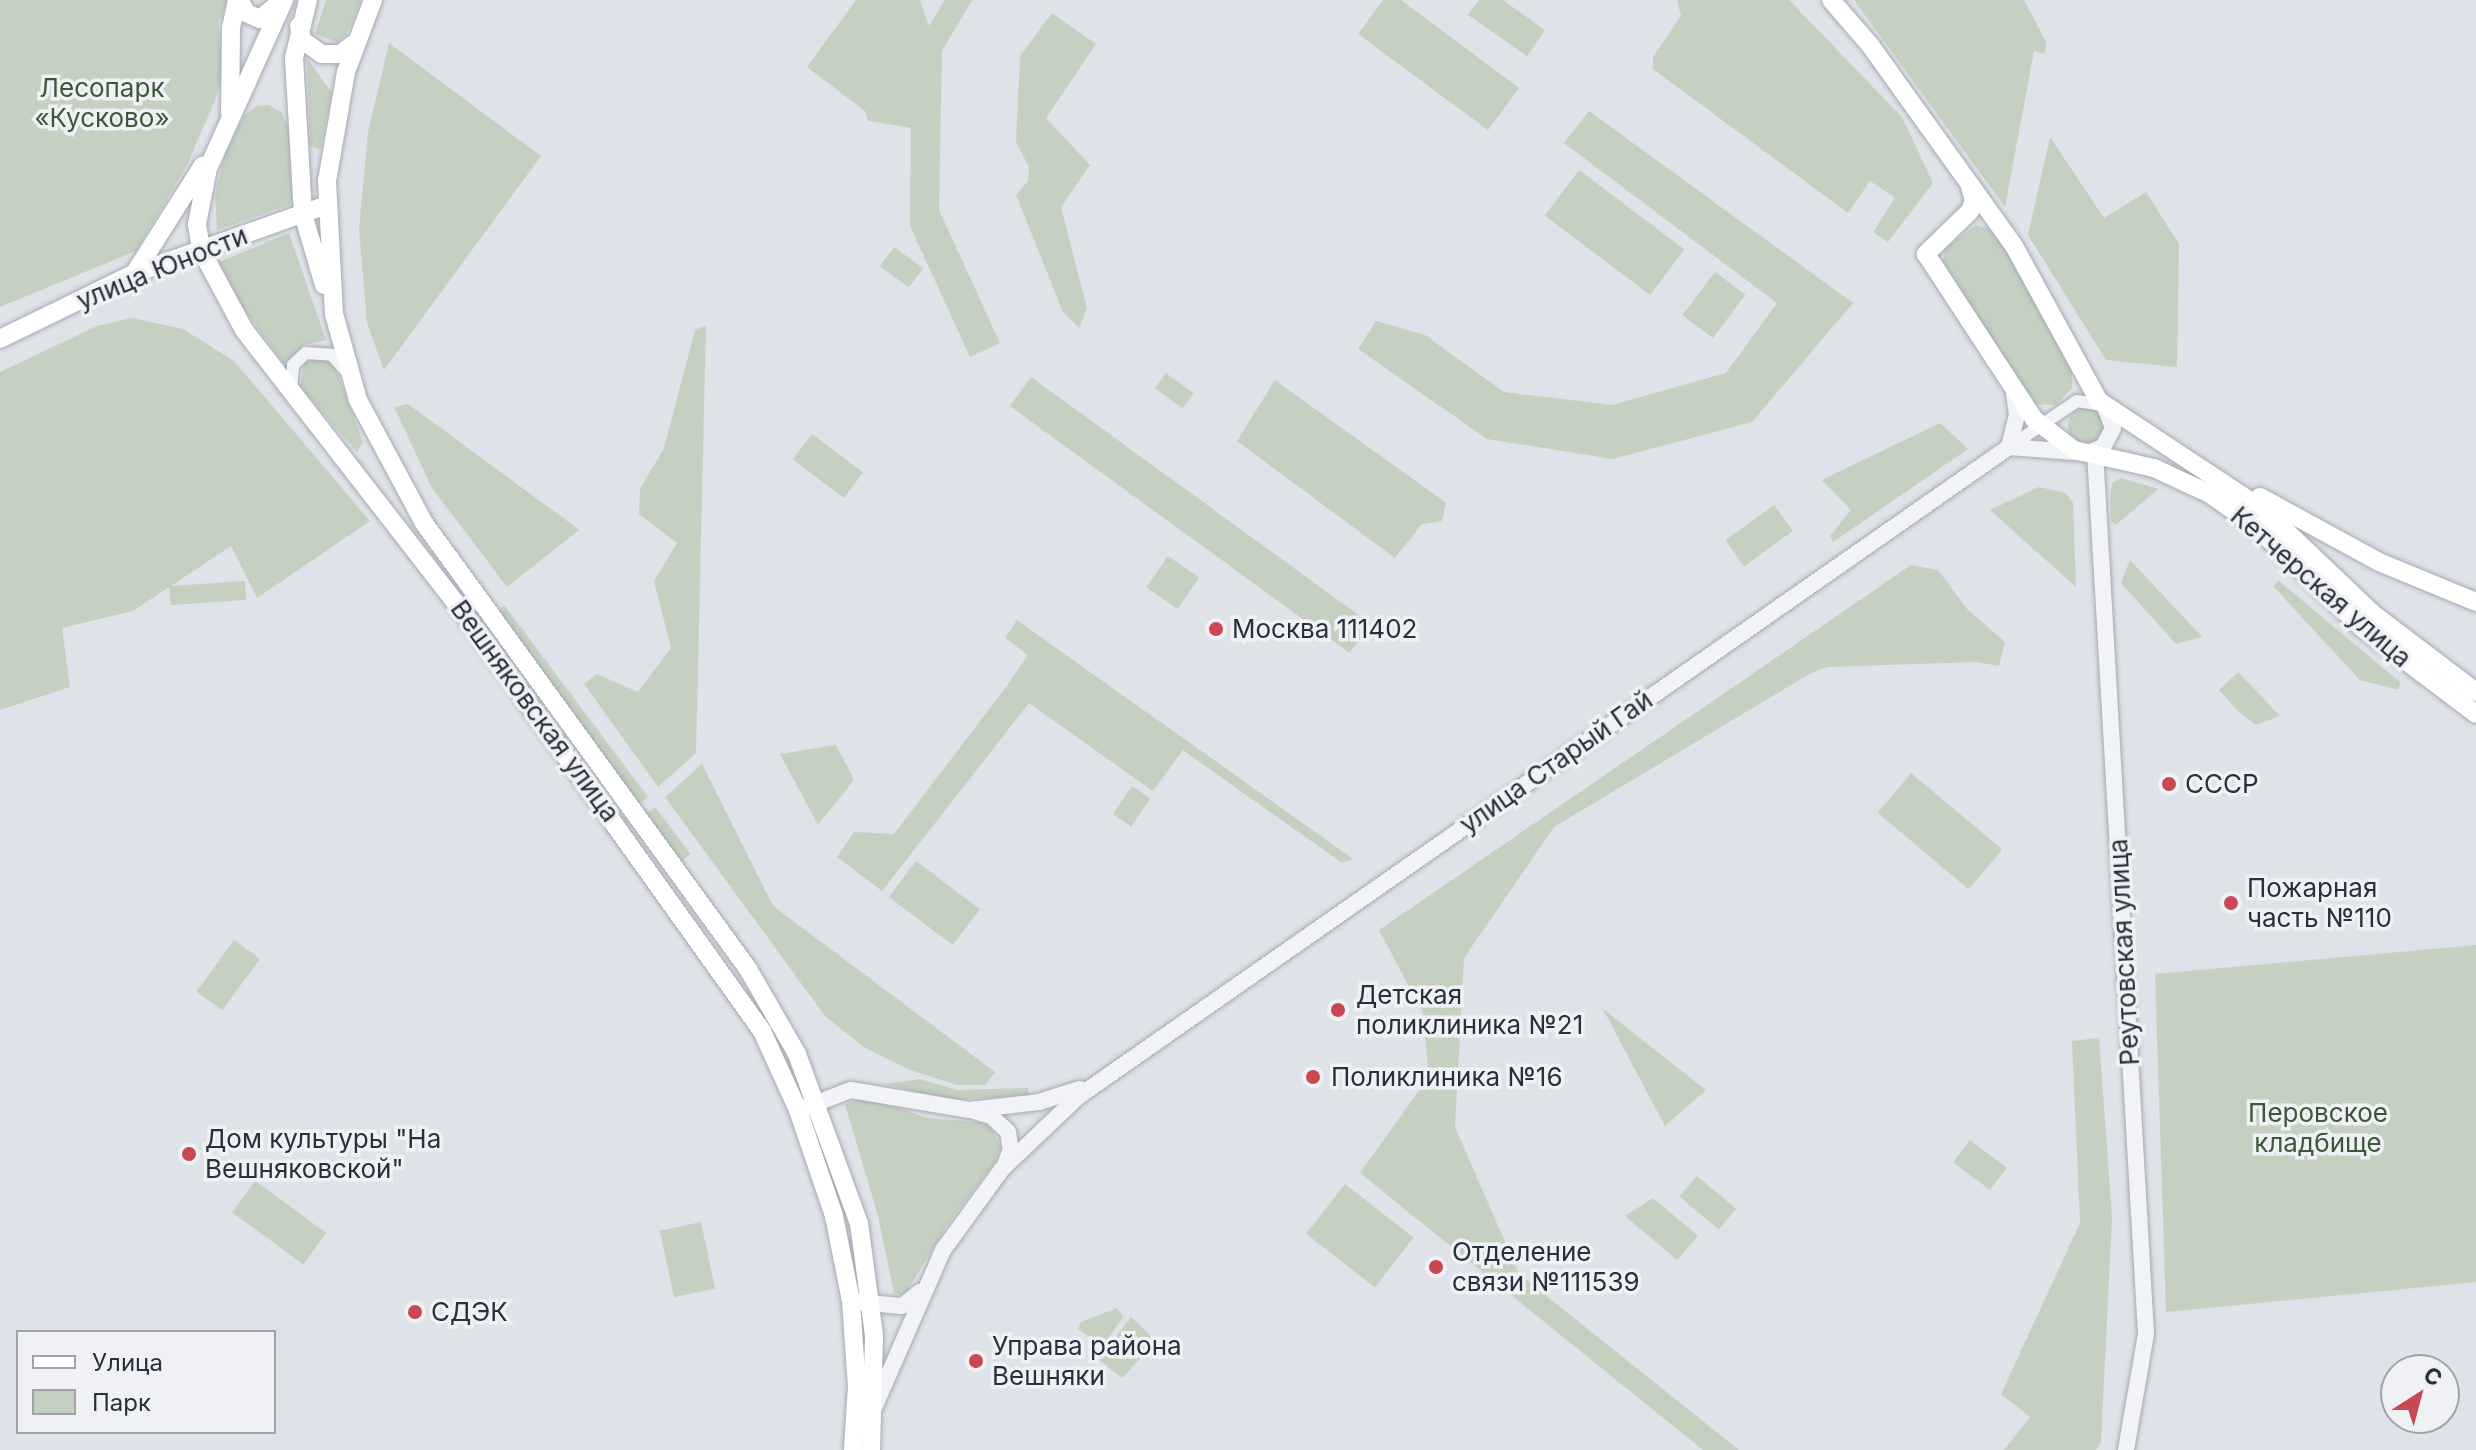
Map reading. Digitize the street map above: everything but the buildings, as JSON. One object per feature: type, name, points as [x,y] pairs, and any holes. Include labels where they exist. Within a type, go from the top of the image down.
[{"type":"main road","points":[[238,0],[246,13],[260,19],[283,0]]},
{"type":"main road","name":"Вешняковская улица","points":[[238,0],[231,28],[230,119],[218,142],[199,208],[201,250],[225,302],[297,402],[416,549],[749,1007],[798,1110],[834,1216],[851,1301],[857,1386],[853,1450]]},
{"type":"main road","points":[[230,119],[283,0]]},
{"type":"main road","points":[[308,0],[300,19],[294,58],[303,214],[334,314]]},
{"type":"main road","name":"Вешняковская улица","points":[[373,0],[353,49],[332,149],[327,205],[334,314],[349,374],[377,443],[424,523],[694,894],[780,1019],[818,1102],[859,1223],[872,1304],[871,1450]]},
{"type":"main road","name":"Кетчерская улица","points":[[1831,0],[1962,173],[2029,269],[2085,382],[2105,407],[2219,478],[2265,511],[2372,613],[2476,692]]},
{"type":"main road","points":[[300,19],[302,40],[315,51],[332,56],[353,49]]},
{"type":"main road","points":[[133,274],[159,242],[218,142]]},
{"type":"main road","name":"Кетчерская улица","points":[[1962,173],[1974,200],[1961,221],[1926,254],[2014,393],[2041,425],[2085,452],[2154,468],[2210,494],[2253,524],[2361,627],[2476,714]]},
{"type":"main road","name":"улица Юности","points":[[0,339],[133,274],[327,205]]},
{"type":"main road","points":[[1961,221],[1980,215],[2000,227]]},
{"type":"main road","points":[[2219,478],[2379,562],[2476,602]]},
{"type":"street","points":[[297,402],[290,374],[306,353],[332,355],[349,374]]},
{"type":"street","points":[[2014,393],[2017,415],[2009,447],[2085,452],[2112,434],[2113,420],[2105,407],[2088,399],[2072,403],[2060,421],[2085,452]]},
{"type":"street","name":"улица Старый Гай","points":[[1002,1169],[1103,1078],[2072,403]]},
{"type":"street","name":"Реутовская улица","points":[[2085,452],[2146,1334],[2126,1450]]},
{"type":"street","points":[[677,906],[691,909],[694,894]]},
{"type":"street","name":"улица Старый Гай","points":[[969,1110],[1065,1095],[1103,1078]]},
{"type":"street","name":"улица Старый Гай","points":[[798,1110],[866,1089],[923,1106],[969,1110],[991,1116],[1008,1132],[1011,1150],[1002,1169],[943,1250],[923,1288],[873,1410]]},
{"type":"street","points":[[851,1301],[902,1306],[923,1288]]},
{"type":"green space","name":"Лесопарк «Кусково»","points":[[0,0],[229,0],[218,22],[223,74],[215,100],[187,165],[136,251],[0,307]]},
{"type":"green space","points":[[326,0],[361,0],[346,35],[337,42],[315,34]]},
{"type":"green space","points":[[856,0],[920,0],[929,26],[945,0],[972,0],[942,51],[939,210],[1000,343],[970,357],[910,226],[911,128],[868,121],[865,111],[807,67]]},
{"type":"green space","points":[[1383,0],[1401,0],[1519,88],[1488,130],[1358,34]]},
{"type":"green space","points":[[1479,0],[1503,0],[1545,30],[1527,56],[1468,15]]},
{"type":"green space","points":[[1677,0],[1789,0],[1902,117],[1933,183],[1888,242],[1873,232],[1895,198],[1870,181],[1848,213],[1653,69],[1653,57],[1681,16]]},
{"type":"green space","points":[[1854,0],[2024,0],[2046,42],[2045,54],[2034,51],[2005,207]]},
{"type":"green space","points":[[1052,13],[1096,44],[1046,118],[1090,165],[1061,207],[1087,308],[1079,328],[1063,312],[1016,195],[1028,181],[1029,167],[1016,142],[1020,56]]},
{"type":"green space","points":[[389,43],[541,156],[384,370],[367,323],[359,229],[368,132]]},
{"type":"green space","points":[[307,58],[332,93],[320,150],[310,146]]},
{"type":"green space","points":[[269,105],[281,112],[289,128],[292,199],[289,205],[217,230],[215,195],[224,157],[244,116],[256,106]]},
{"type":"green space","points":[[1589,111],[1853,303],[1752,422],[1613,459],[1487,439],[1358,349],[1376,321],[1425,335],[1504,392],[1612,405],[1726,373],[1777,303],[1564,143]]},
{"type":"green space","points":[[2050,137],[2104,218],[2146,192],[2179,244],[2177,367],[2106,360],[2028,235]]},
{"type":"green space","points":[[1579,170],[1684,249],[1650,295],[1545,216]]},
{"type":"green space","points":[[1976,225],[1992,230],[2022,273],[2072,370],[2072,388],[2056,405],[2034,404],[2026,396],[1943,261],[1945,248]]},
{"type":"green space","points":[[289,233],[326,340],[304,345],[284,364],[235,297],[219,262]]},
{"type":"green space","points":[[894,247],[923,268],[909,288],[880,266]]},
{"type":"green space","points":[[1715,272],[1745,295],[1713,338],[1683,315]]},
{"type":"green space","points":[[132,318],[183,329],[234,361],[370,521],[257,598],[231,546],[171,586],[245,581],[246,600],[171,605],[169,587],[133,611],[62,628],[70,687],[0,710],[0,372],[97,326]]},
{"type":"green space","points":[[706,325],[696,753],[658,787],[584,684],[597,674],[638,692],[671,648],[654,581],[677,543],[639,514],[640,489],[664,448],[695,330]]},
{"type":"green space","points":[[323,358],[335,367],[363,442],[357,452],[300,387],[304,363]]},
{"type":"green space","points":[[1166,373],[1194,393],[1182,408],[1155,388]]},
{"type":"green space","points":[[1031,377],[1371,624],[1350,653],[1010,406]]},
{"type":"green space","points":[[1275,380],[1446,503],[1442,521],[1422,524],[1395,558],[1237,441]]},
{"type":"green space","points":[[408,404],[579,530],[507,587],[432,488],[394,407]]},
{"type":"green space","points":[[2086,408],[2098,414],[2104,426],[2098,438],[2086,444],[2074,438],[2068,426],[2074,414]]},
{"type":"green space","points":[[1940,423],[1968,449],[1833,542],[1830,536],[1851,510],[1822,480]]},
{"type":"green space","points":[[812,434],[863,473],[844,498],[793,460]]},
{"type":"green space","points":[[2122,478],[2158,489],[2117,524],[2111,522],[2110,493],[2113,482]]},
{"type":"green space","points":[[2039,487],[2066,493],[2073,503],[2076,587],[1990,510]]},
{"type":"green space","points":[[1774,505],[1793,531],[1744,566],[1725,540]]},
{"type":"green space","points":[[1168,556],[1199,578],[1177,609],[1146,587]]},
{"type":"green space","points":[[2130,560],[2202,637],[2176,644],[2121,583]]},
{"type":"green space","points":[[1911,565],[1938,570],[1967,609],[2005,642],[1999,666],[1976,662],[1827,667],[1811,673],[1554,827],[1464,958],[1455,1127],[1519,1274],[1739,1450],[1703,1450],[1360,1173],[1421,1088],[1428,1067],[1423,1013],[1379,930]]},
{"type":"green space","points":[[2279,581],[2400,682],[2399,690],[2360,680],[2273,586]]},
{"type":"green space","points":[[504,605],[648,797],[639,804],[498,611]]},
{"type":"green space","points":[[1017,620],[1353,859],[1342,863],[1183,750],[1153,791],[1029,703],[882,891],[837,857],[854,832],[894,834],[1006,687],[1028,655],[1005,638]]},
{"type":"green space","points":[[2238,672],[2280,716],[2256,725],[2238,711],[2219,690]]},
{"type":"green space","points":[[836,745],[854,780],[818,825],[780,754]]},
{"type":"green space","points":[[702,764],[773,906],[995,1072],[985,1085],[957,1085],[910,1070],[865,1048],[825,1016],[665,797]]},
{"type":"green space","points":[[1911,773],[2002,849],[1969,889],[1878,813]]},
{"type":"green space","points":[[1132,786],[1150,798],[1131,826],[1113,814]]},
{"type":"green space","points":[[655,807],[691,854],[682,861],[646,814]]},
{"type":"green space","points":[[916,861],[980,909],[953,945],[889,897]]},
{"type":"green space","points":[[234,940],[260,959],[222,1011],[196,992]]},
{"type":"green space","name":"Перовское кладбище","points":[[2476,945],[2476,1282],[2166,1312],[2155,974]]},
{"type":"green space","points":[[1603,1009],[1706,1090],[1665,1126]]},
{"type":"green space","points":[[2099,1038],[2112,1217],[2101,1442],[2096,1450],[2004,1450],[2030,1417],[2001,1394],[2080,1223],[2072,1041]]},
{"type":"green space","points":[[920,1079],[957,1090],[1028,1088],[1029,1095],[951,1100],[884,1084]]},
{"type":"green space","points":[[867,1098],[928,1118],[980,1122],[992,1129],[1001,1146],[995,1162],[946,1227],[904,1296],[894,1293],[878,1216],[845,1104]]},
{"type":"green space","points":[[1970,1140],[2007,1168],[1990,1190],[1953,1162]]},
{"type":"green space","points":[[1697,1176],[1736,1209],[1719,1229],[1680,1197]]},
{"type":"green space","points":[[255,1181],[326,1233],[303,1264],[232,1213]]},
{"type":"green space","points":[[1345,1184],[1414,1238],[1375,1287],[1306,1234]]},
{"type":"green space","points":[[1653,1198],[1698,1236],[1677,1260],[1625,1216]]},
{"type":"green space","points":[[701,1222],[715,1289],[674,1297],[660,1231]]},
{"type":"green space","points":[[1117,1308],[1123,1317],[1103,1346],[1078,1329],[1081,1322]]},
{"type":"green space","points":[[1131,1317],[1156,1341],[1122,1378],[1099,1360]]},
{"type":"place","name":"Москва 111402","points":[[1216,629]]},
{"type":"place","name":"СССР","points":[[2169,784]]},
{"type":"place","name":"Пожарная часть №110","points":[[2231,903]]},
{"type":"place","name":"Детская поликлиника №21","points":[[1338,1010]]},
{"type":"place","name":"Поликлиника №16","points":[[1313,1077]]},
{"type":"place","name":"Дом культуры \"На Вешняковской\"","points":[[189,1154]]},
{"type":"place","name":"Отделение связи №111539","points":[[1436,1267]]},
{"type":"place","name":"СДЭК","points":[[415,1312]]},
{"type":"place","name":"Управа района Вешняки","points":[[976,1361]]}]
